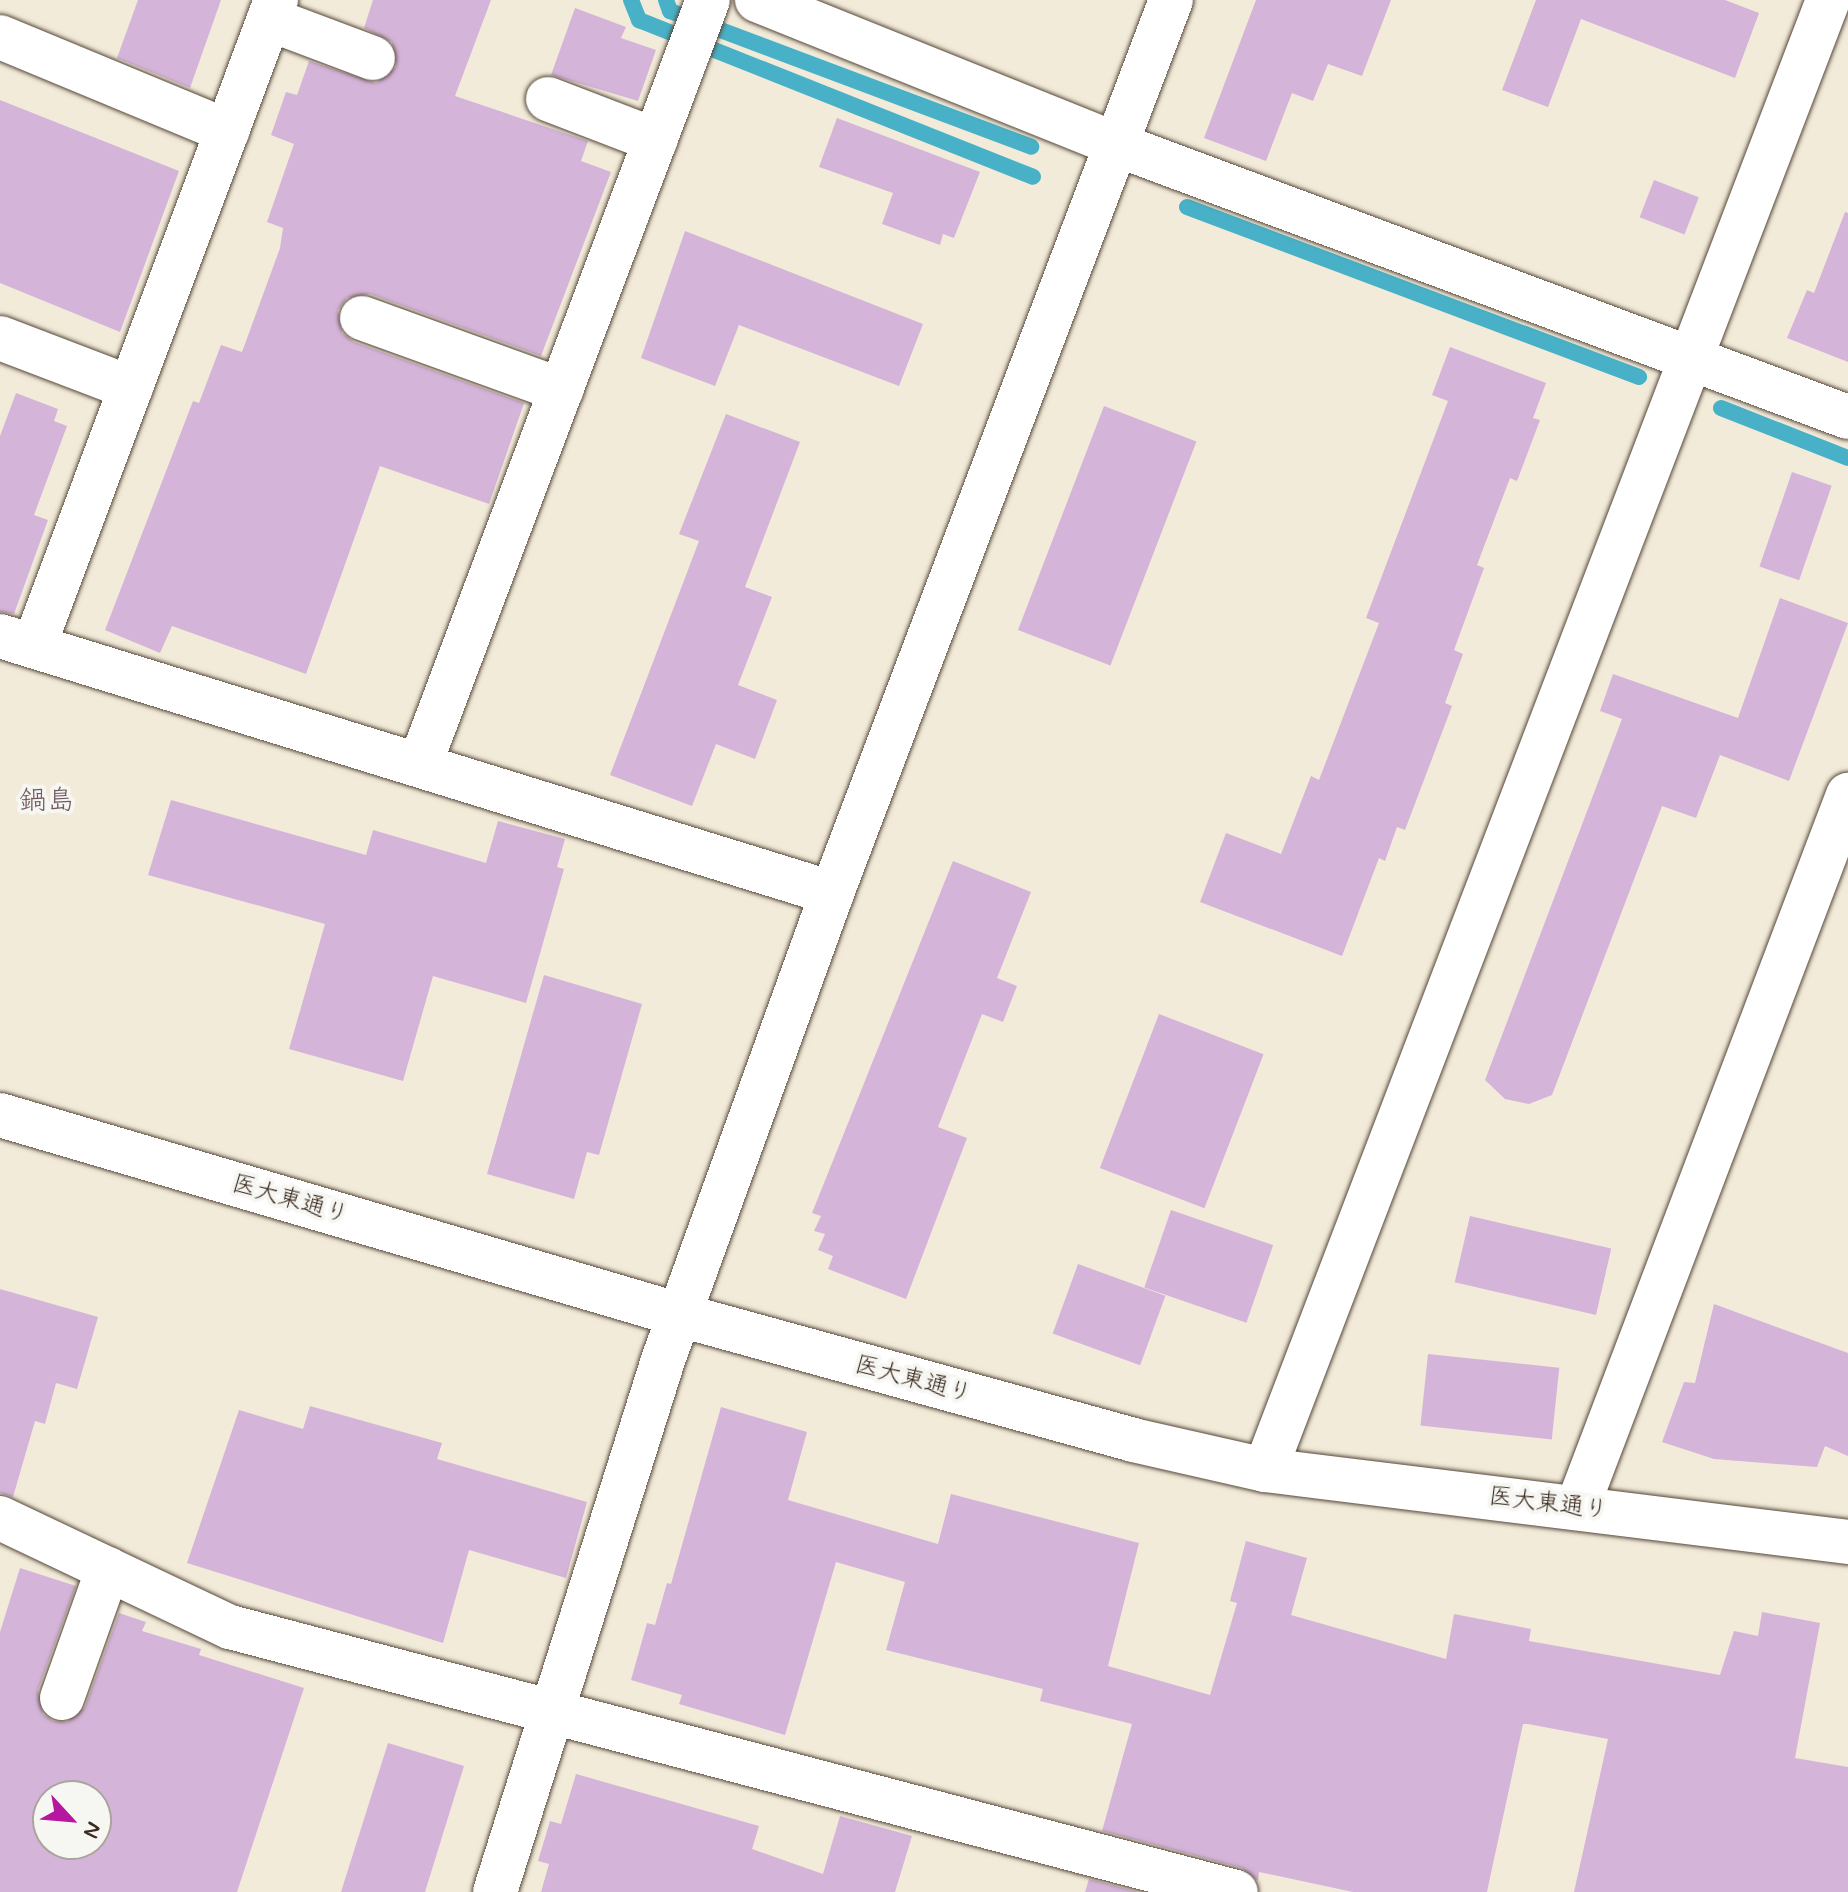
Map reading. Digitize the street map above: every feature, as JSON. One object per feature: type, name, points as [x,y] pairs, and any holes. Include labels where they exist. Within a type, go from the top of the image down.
[{"type":"street","points":[[757,0],[1115,144],[1692,354],[1848,417]]},
{"type":"street","points":[[495,1892],[680,1315],[832,893],[1171,0]]},
{"type":"street","points":[[1265,1470],[1828,0]]},
{"type":"street","points":[[420,764],[708,2]]},
{"type":"street","points":[[373,58],[272,10],[131,388],[17,641],[832,893]]},
{"type":"street","points":[[0,37],[227,131]]},
{"type":"street","points":[[548,99],[655,140]]},
{"type":"street","points":[[362,318],[561,390]]},
{"type":"street","points":[[0,338],[131,388]]},
{"type":"street","points":[[1577,1508],[1848,795]]},
{"type":"street","name":"医大東通り","points":[[0,1115],[680,1315],[1133,1440],[1265,1470],[1848,1542]]},
{"type":"street","points":[[0,1518],[230,1627],[553,1708],[1236,1892]]},
{"type":"street","points":[[62,1698],[108,1569]]},
{"type":"building","points":[[138,0],[221,0],[190,88],[117,58]]},
{"type":"building","points":[[373,0],[491,0],[455,96],[588,141],[581,161],[611,172],[541,356],[370,294],[347,298],[338,310],[342,333],[354,342],[524,403],[489,504],[380,466],[306,674],[172,626],[160,653],[105,630],[193,401],[199,403],[221,345],[242,352],[280,248],[283,228],[267,222],[294,144],[271,135],[286,92],[297,95],[309,61],[376,83],[396,67],[392,42],[364,28]]},
{"type":"building","points":[[1256,0],[1391,0],[1362,76],[1328,64],[1313,101],[1292,93],[1266,161],[1204,138]]},
{"type":"building","points":[[1536,0],[1725,0],[1759,13],[1735,78],[1581,19],[1548,107],[1502,90]]},
{"type":"building","points":[[575,8],[626,27],[621,38],[656,50],[638,101],[551,75]]},
{"type":"building","points":[[0,100],[179,171],[120,332],[0,283]]},
{"type":"building","points":[[837,118],[980,172],[954,238],[943,234],[940,245],[882,224],[893,193],[819,167]]},
{"type":"building","points":[[1654,180],[1699,197],[1684,235],[1640,217]]},
{"type":"building","points":[[1845,212],[1848,213],[1848,362],[1787,338],[1807,290],[1814,293]]},
{"type":"building","points":[[685,231],[923,324],[899,386],[739,325],[715,386],[641,358]]},
{"type":"building","points":[[1450,347],[1546,383],[1533,418],[1540,420],[1517,481],[1510,478],[1477,565],[1484,568],[1454,650],[1463,654],[1445,703],[1452,706],[1405,830],[1397,827],[1385,861],[1379,858],[1342,956],[1200,902],[1226,833],[1281,854],[1311,776],[1319,780],[1379,623],[1366,618],[1448,401],[1432,395]]},
{"type":"building","points":[[16,393],[58,409],[54,421],[67,426],[34,515],[48,520],[14,614],[0,612],[0,436]]},
{"type":"building","points":[[1104,406],[1196,441],[1110,666],[1018,630]]},
{"type":"building","points":[[726,414],[800,442],[745,587],[772,597],[738,685],[777,700],[755,759],[716,744],[692,806],[610,775],[699,541],[679,534]]},
{"type":"building","points":[[1792,472],[1832,486],[1799,580],[1759,567]]},
{"type":"building","points":[[1780,598],[1848,623],[1789,781],[1720,755],[1696,818],[1662,806],[1552,1095],[1529,1104],[1505,1099],[1485,1080],[1622,719],[1600,711],[1613,674],[1738,718]]},
{"type":"building","points":[[171,800],[366,855],[373,830],[486,863],[498,821],[565,839],[557,867],[564,869],[526,1003],[433,976],[403,1081],[289,1049],[325,924],[148,875]]},
{"type":"building","points":[[953,861],[1031,892],[997,978],[1017,986],[1003,1022],[982,1014],[938,1127],[967,1138],[906,1299],[828,1269],[833,1256],[818,1250],[825,1234],[814,1231],[821,1216],[812,1213]]},
{"type":"building","points":[[544,975],[642,1004],[599,1155],[587,1152],[574,1199],[487,1174]]},
{"type":"building","points":[[1159,1014],[1264,1054],[1204,1208],[1100,1168]]},
{"type":"building","points":[[1171,1210],[1273,1245],[1246,1323],[1144,1288]]},
{"type":"building","points":[[1470,1216],[1611,1249],[1596,1315],[1455,1282]]},
{"type":"building","points":[[1078,1264],[1165,1296],[1140,1365],[1053,1334]]},
{"type":"building","points":[[0,1289],[98,1317],[77,1389],[56,1383],[45,1424],[35,1421],[13,1497],[0,1493]]},
{"type":"building","points":[[1714,1304],[1848,1353],[1848,1456],[1825,1446],[1817,1467],[1714,1459],[1662,1442],[1684,1382],[1695,1383]]},
{"type":"building","points":[[1428,1354],[1559,1368],[1552,1439],[1420,1426]]},
{"type":"building","points":[[310,1406],[442,1443],[437,1459],[587,1502],[566,1578],[469,1550],[443,1643],[187,1563],[239,1410],[303,1429]]},
{"type":"building","points":[[721,1407],[807,1432],[788,1500],[938,1544],[951,1494],[1139,1543],[1108,1666],[1210,1695],[1237,1603],[1230,1601],[1246,1541],[1307,1558],[1291,1615],[1446,1659],[1454,1614],[1531,1629],[1529,1641],[1720,1675],[1734,1631],[1758,1636],[1762,1612],[1820,1623],[1795,1758],[1848,1767],[1848,1892],[1574,1892],[1608,1739],[1528,1724],[1523,1724],[1487,1892],[1353,1892],[1259,1872],[1258,1881],[1242,1868],[1102,1831],[1132,1724],[1040,1701],[1043,1689],[886,1650],[905,1582],[836,1562],[785,1735],[679,1704],[682,1695],[631,1680],[647,1623],[655,1625],[667,1583],[671,1584]]},
{"type":"building","points":[[20,1568],[76,1586],[38,1690],[43,1714],[53,1721],[67,1722],[85,1707],[119,1613],[146,1622],[142,1631],[201,1649],[199,1655],[304,1688],[237,1892],[0,1892],[0,1632]]},
{"type":"building","points":[[388,1743],[464,1766],[425,1892],[341,1892]]},
{"type":"building","points":[[576,1774],[759,1826],[752,1849],[823,1874],[840,1816],[912,1836],[895,1892],[541,1892],[549,1864],[538,1861],[550,1821],[561,1824]]},
{"type":"building","points":[[1089,1879],[1138,1892],[1085,1892]]},
{"type":"waterway","points":[[631,0],[639,20],[1033,177]]},
{"type":"waterway","points":[[666,0],[670,11],[1031,147]]},
{"type":"waterway","points":[[1187,207],[1639,377]]},
{"type":"waterway","points":[[1721,408],[1848,458]]},
{"type":"district","name":"鍋島","points":[[47,802]]}]
